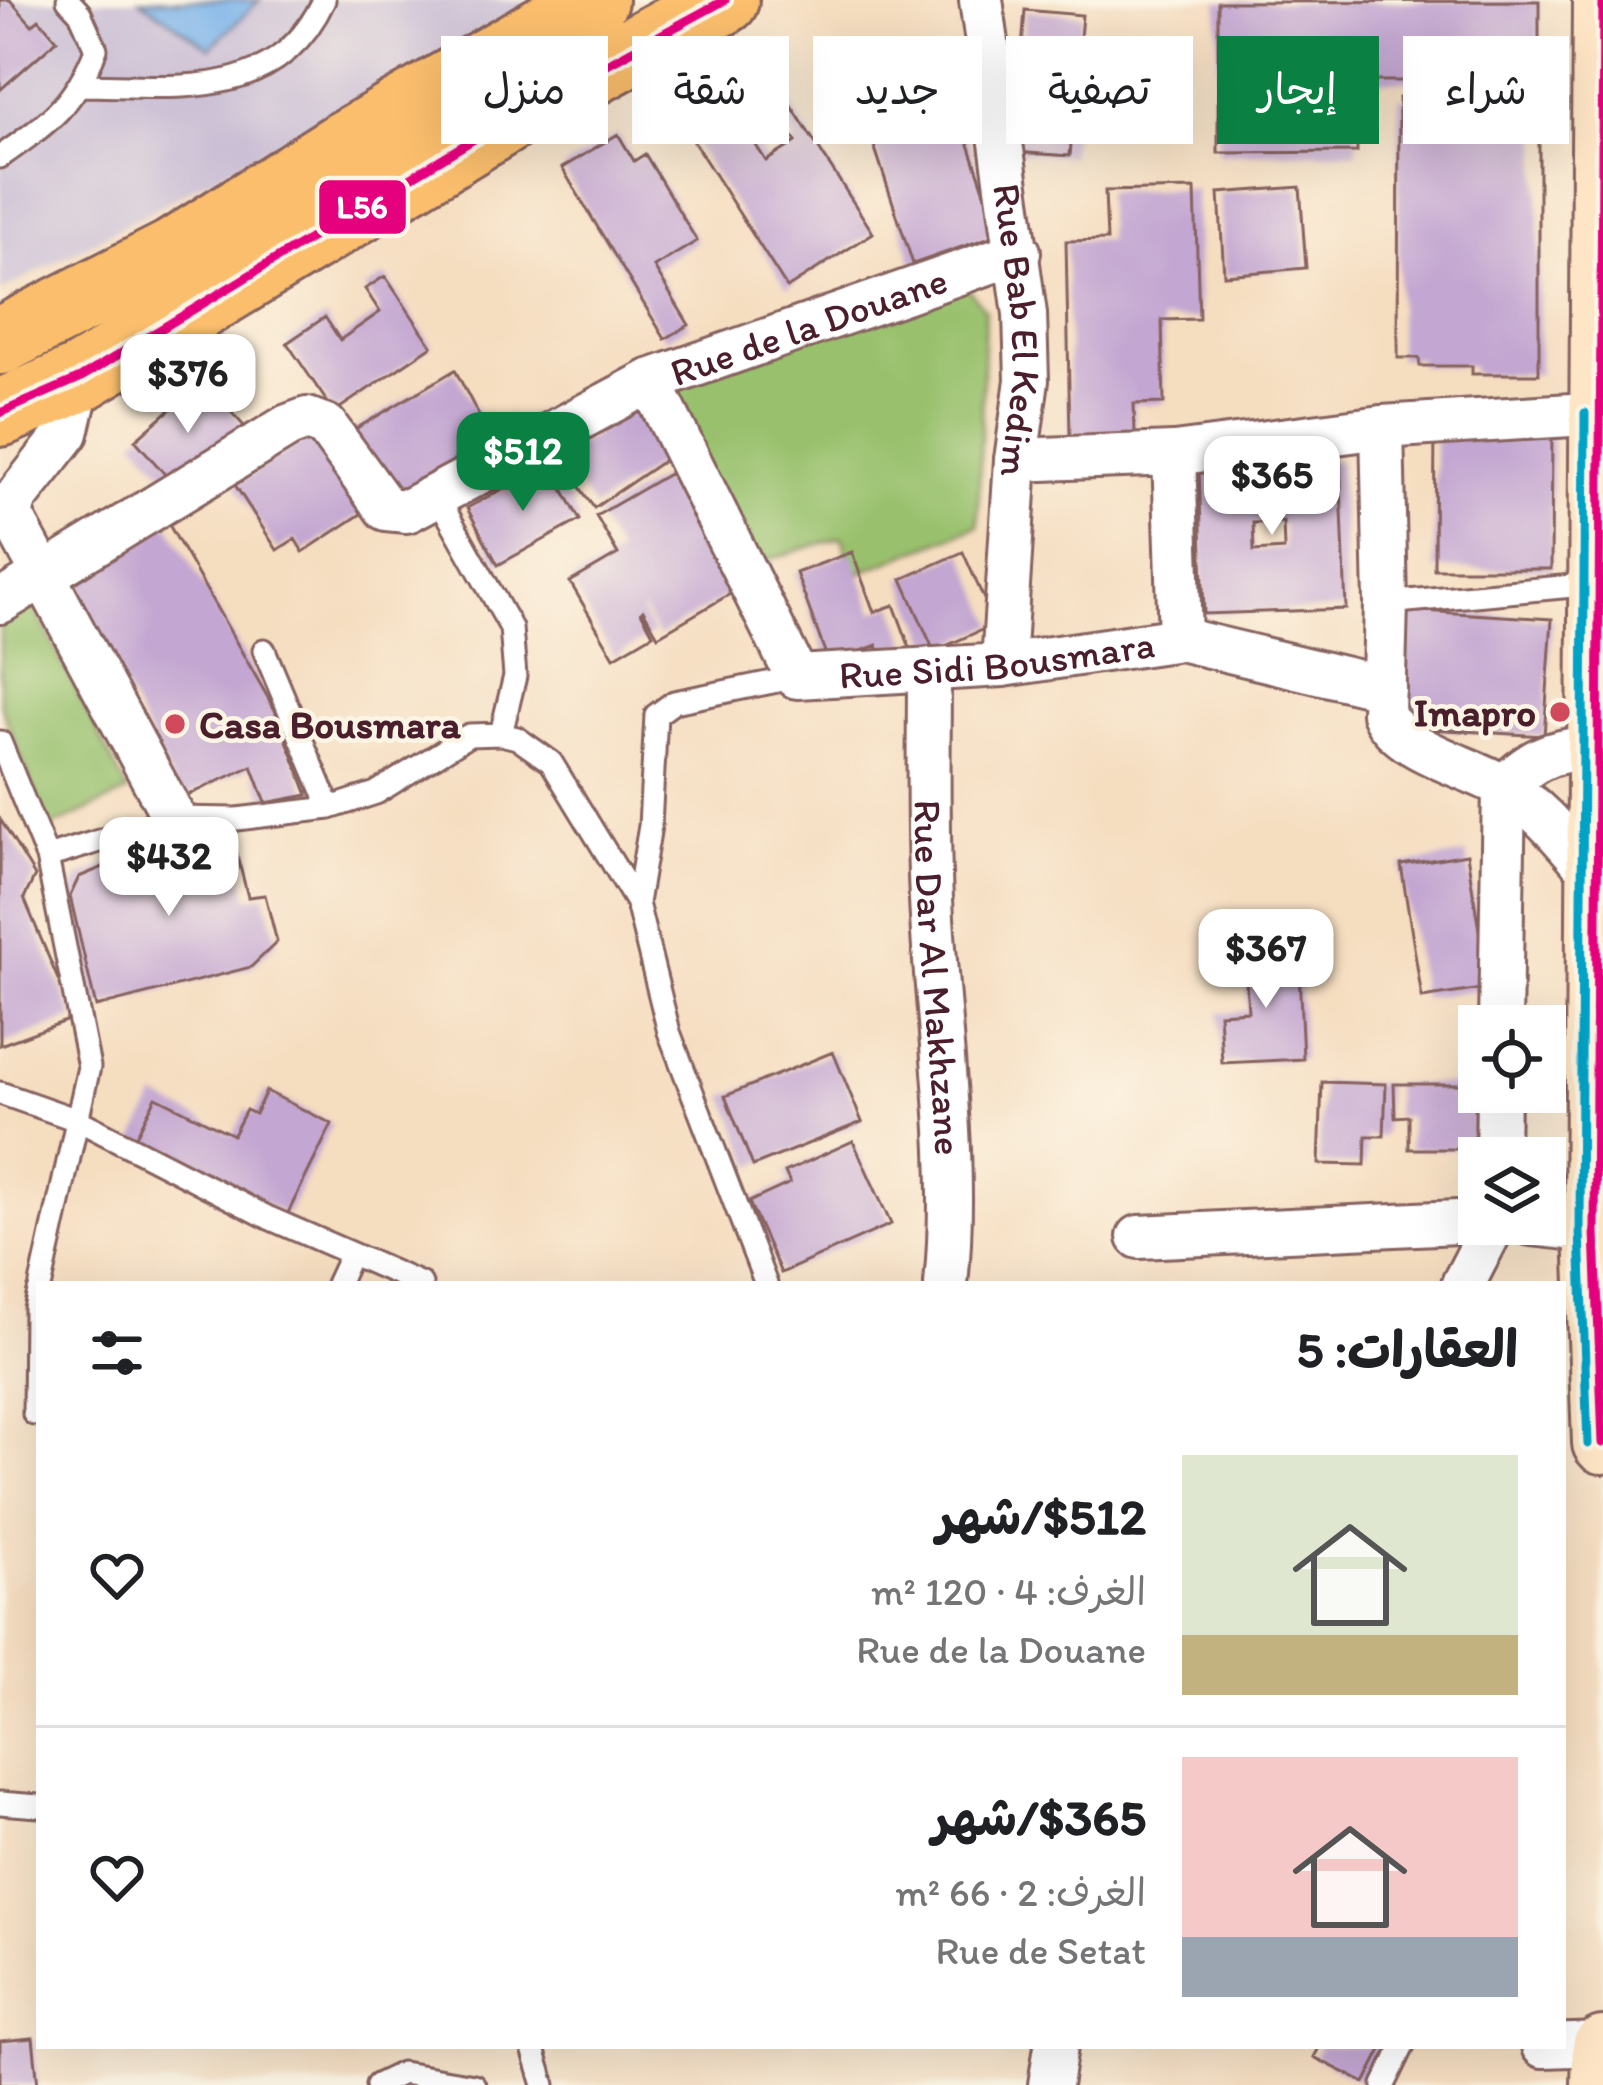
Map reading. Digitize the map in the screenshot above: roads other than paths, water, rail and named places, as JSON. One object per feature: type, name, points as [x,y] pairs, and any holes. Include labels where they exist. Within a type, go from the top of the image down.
[{"type":"main road","points":[[0,341],[173,253],[343,145],[594,0]]},
{"type":"main road","points":[[0,412],[80,378],[517,113],[725,0]]},
{"type":"main road","points":[[1603,0],[1601,883],[1595,1232],[1603,1442]]},
{"type":"main road","points":[[1602,2085],[1603,2045]]},
{"type":"street","name":"Rue Bab El Kedim","points":[[981,0],[1019,252],[1027,380],[1016,460],[1003,665]]},
{"type":"street","name":"Rue de la Douane","points":[[0,602],[288,426],[308,419],[326,426],[386,509],[407,511],[650,381],[1019,252]]},
{"type":"street","points":[[80,378],[67,433],[10,509],[13,525],[46,575],[174,818]]},
{"type":"street","points":[[650,381],[797,677]]},
{"type":"street","points":[[1016,460],[1174,454],[1382,427],[1601,413]]},
{"type":"street","points":[[1382,427],[1383,712],[1388,724],[1402,738],[1504,787],[1542,819],[1601,883]]},
{"type":"street","points":[[1174,454],[1180,639]]},
{"type":"street","name":"Rue Sidi Bousmara","points":[[797,677],[1003,665],[1180,639],[1384,688]]},
{"type":"street","name":"Rue Dar Al Makhzane","points":[[929,669],[931,898],[946,1089],[946,1281]]},
{"type":"street","points":[[1499,1005],[1504,787],[1524,766],[1544,756],[1600,746]]},
{"type":"street","points":[[1139,1237],[1458,1222]]},
{"type":"street","points":[[1566,1228],[1595,1232]]},
{"type":"street","points":[[1465,1281],[1483,1245]]},
{"type":"street","points":[[1566,2046],[1603,2045]]},
{"type":"street","points":[[1050,2085],[1056,2049]]},
{"type":"lane","points":[[0,157],[44,125],[82,85],[96,49],[80,13],[68,0]]},
{"type":"lane","points":[[82,85],[203,86],[265,69],[309,32],[324,0]]},
{"type":"lane","points":[[436,494],[511,628],[515,676],[501,734]]},
{"type":"lane","points":[[1386,603],[1601,583]]},
{"type":"lane","points":[[264,650],[329,808]]},
{"type":"lane","name":"Rue Sidi Bousmara","points":[[637,903],[650,826],[656,716],[674,702],[797,677]]},
{"type":"lane","points":[[47,857],[174,818],[237,819],[329,808],[376,793],[469,736],[517,738],[551,762],[637,903],[669,1032],[765,1281]]},
{"type":"lane","points":[[0,742],[47,857],[89,1067],[42,1281]]},
{"type":"lane","points":[[0,1093],[80,1120],[350,1256],[413,1281]]},
{"type":"lane","points":[[338,1281],[350,1256]]},
{"type":"lane","points":[[34,1414],[36,1305]]},
{"type":"lane","points":[[0,1803],[36,1806]]},
{"type":"lane","points":[[533,2049],[544,2085]]},
{"type":"lane","points":[[1384,2085],[1402,2049]]},
{"type":"lane","points":[[377,2085],[402,2073],[473,2085]]},
{"type":"water","points":[[140,0],[260,0],[210,48]]},
{"type":"place","name":"Imapro","points":[[1560,712]]},
{"type":"place","name":"Casa Bousmara","points":[[175,724]]}]
